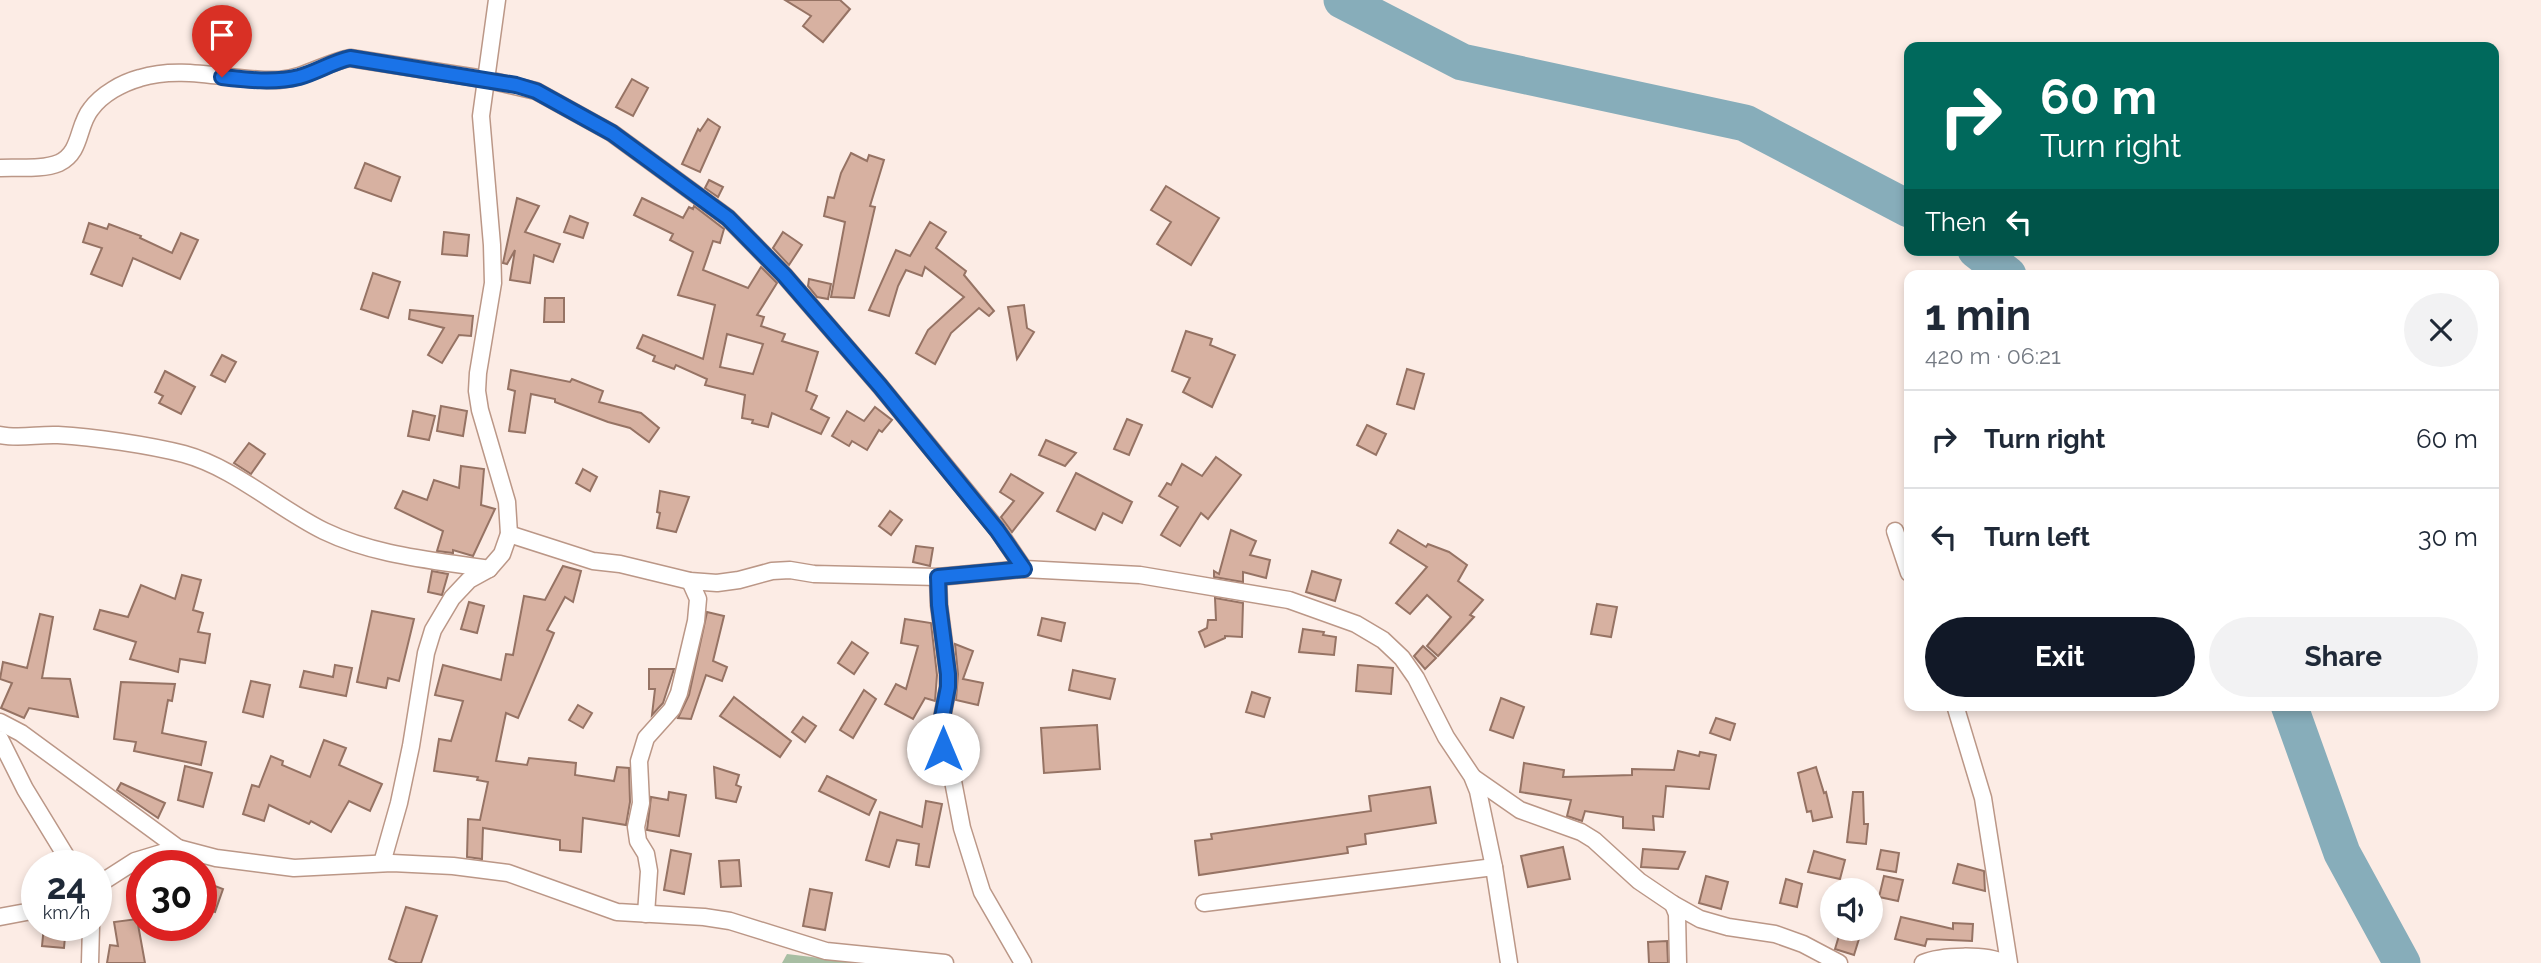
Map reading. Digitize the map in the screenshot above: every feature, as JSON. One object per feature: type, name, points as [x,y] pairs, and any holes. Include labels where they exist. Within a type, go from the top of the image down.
[{"type":"street","points":[[382,863],[401,792],[426,653],[433,630],[452,598],[469,580],[489,569],[502,554],[509,534],[507,502],[477,391],[493,283],[481,116],[497,0]]},
{"type":"street","points":[[0,168],[45,166],[60,162],[72,152],[81,138],[90,110],[101,99],[119,86],[157,73],[279,80],[313,73],[333,62],[350,58],[484,79],[536,91],[612,133],[728,218],[784,275],[880,386],[997,530],[1024,569]]},
{"type":"street","points":[[0,435],[27,438],[41,435],[71,436],[183,454],[212,463],[277,505],[325,531],[377,552],[489,569]]},
{"type":"street","points":[[1895,531],[1904,558]]},
{"type":"street","points":[[509,534],[593,561],[620,564],[690,581],[717,583],[772,571],[790,570],[814,574],[938,577],[1024,569],[1140,575],[1289,600],[1356,624],[1383,640],[1402,658],[1416,678],[1446,737],[1472,776],[1478,791],[1494,867],[1509,963]]},
{"type":"street","points":[[938,577],[948,674],[940,728],[943,749],[953,781],[962,828],[982,892],[1023,963]]},
{"type":"street","points":[[646,914],[649,871],[636,827],[641,803],[639,761],[646,738],[672,709],[680,693],[696,621],[698,599],[690,581]]},
{"type":"street","points":[[1957,711],[1983,798],[2006,963]]},
{"type":"street","points":[[0,722],[21,733],[178,848],[216,858],[294,868],[382,863],[453,866],[508,873],[617,912],[730,921],[826,951],[944,963]]},
{"type":"street","points":[[0,739],[25,789],[62,850]]},
{"type":"street","points":[[1472,776],[1520,810],[1581,832],[1594,840],[1639,881],[1673,904],[1709,922],[1775,934],[1839,963]]},
{"type":"street","points":[[112,876],[135,862],[178,848]]},
{"type":"street","points":[[1204,903],[1494,867]]},
{"type":"street","points":[[1673,904],[1677,914],[1678,963]]},
{"type":"street","points":[[0,917],[21,913]]},
{"type":"street","points":[[90,963],[91,941]]},
{"type":"street","points":[[1923,963],[1969,956],[1997,959],[2006,963]]},
{"type":"green space","points":[[787,954],[861,963],[782,963]]},
{"type":"building","points":[[785,0],[840,0],[850,9],[823,42],[803,26],[811,16]]},
{"type":"building","points":[[632,79],[648,88],[633,116],[616,107]]},
{"type":"building","points":[[708,119],[720,127],[700,172],[682,164],[698,129],[700,131]]},
{"type":"building","points":[[851,153],[867,161],[869,155],[884,160],[870,206],[875,207],[854,298],[831,297],[845,222],[824,216],[828,197],[834,198],[841,173]]},
{"type":"building","points":[[365,163],[400,177],[391,201],[355,188]]},
{"type":"building","points":[[709,180],[723,187],[718,197],[705,188]]},
{"type":"building","points":[[1166,186],[1219,218],[1191,265],[1157,244],[1171,222],[1151,210]]},
{"type":"building","points":[[517,198],[539,206],[525,232],[560,244],[553,262],[534,255],[530,283],[510,280],[515,250],[507,264],[503,263]]},
{"type":"building","points":[[642,198],[683,218],[689,207],[693,209],[694,206],[724,229],[720,243],[713,241],[703,270],[748,288],[761,267],[777,283],[757,315],[764,317],[761,326],[785,334],[782,341],[818,352],[806,391],[817,396],[811,409],[829,418],[821,434],[772,413],[768,427],[752,423],[753,420],[742,418],[745,395],[705,385],[707,379],[676,365],[674,369],[653,361],[655,356],[637,348],[643,335],[703,359],[715,305],[678,295],[693,252],[670,240],[673,234],[634,215]],"holes":[[[727,334],[763,344],[753,374],[720,367]]]},
{"type":"building","points":[[570,216],[588,223],[583,238],[564,232]]},
{"type":"building","points":[[930,222],[946,232],[936,248],[966,271],[964,275],[994,311],[989,316],[979,308],[951,333],[935,364],[916,353],[928,330],[964,297],[925,267],[922,276],[906,270],[889,316],[869,310],[896,250],[910,256]]},
{"type":"building","points":[[89,223],[107,229],[109,224],[141,236],[140,238],[172,253],[181,233],[198,240],[180,279],[133,258],[122,286],[91,274],[102,248],[83,242]]},
{"type":"building","points":[[444,232],[469,235],[467,256],[442,254]]},
{"type":"building","points":[[783,232],[802,245],[789,265],[773,248]]},
{"type":"building","points":[[373,273],[400,282],[388,318],[361,309]]},
{"type":"building","points":[[809,279],[831,284],[828,299],[817,297],[808,286]]},
{"type":"building","points":[[545,298],[564,298],[564,322],[544,322]]},
{"type":"building","points":[[1024,305],[1027,328],[1034,332],[1017,359],[1008,307]]},
{"type":"building","points":[[410,310],[473,316],[471,336],[459,335],[442,363],[428,355],[444,328],[409,319]]},
{"type":"building","points":[[1186,331],[1212,339],[1210,345],[1235,355],[1212,407],[1183,392],[1190,378],[1172,371]]},
{"type":"building","points":[[222,355],[236,362],[225,382],[211,375]]},
{"type":"building","points":[[1407,369],[1424,374],[1414,409],[1397,404]]},
{"type":"building","points":[[511,370],[570,382],[572,379],[603,391],[599,402],[641,413],[659,428],[649,442],[630,428],[555,402],[555,399],[531,394],[525,433],[509,431],[515,391],[508,389]]},
{"type":"building","points":[[165,371],[195,387],[181,414],[159,403],[163,396],[155,392]]},
{"type":"building","points":[[441,406],[467,411],[463,436],[437,431]]},
{"type":"building","points":[[875,407],[892,420],[882,432],[879,430],[867,450],[852,441],[849,446],[832,436],[847,411],[864,421]]},
{"type":"building","points":[[413,411],[435,416],[429,440],[408,436]]},
{"type":"building","points":[[1127,419],[1142,425],[1129,455],[1114,449]]},
{"type":"building","points":[[1367,425],[1386,434],[1376,455],[1357,445]]},
{"type":"building","points":[[1046,440],[1076,453],[1065,466],[1039,455]]},
{"type":"building","points":[[249,443],[265,454],[251,474],[234,463]]},
{"type":"building","points":[[1216,457],[1241,475],[1208,519],[1201,513],[1180,546],[1161,535],[1178,507],[1159,496],[1167,483],[1171,485],[1182,464],[1202,476]]},
{"type":"building","points":[[461,466],[484,469],[481,505],[495,509],[473,556],[453,550],[453,553],[437,551],[443,531],[395,508],[403,491],[427,500],[434,480],[459,488]]},
{"type":"building","points":[[583,469],[597,477],[590,491],[576,483]]},
{"type":"building","points":[[1076,473],[1132,502],[1122,523],[1103,513],[1095,530],[1057,511]]},
{"type":"building","points":[[1011,474],[1043,493],[1012,532],[1001,517],[1014,501],[1000,492]]},
{"type":"building","points":[[660,491],[689,497],[676,532],[657,528]]},
{"type":"building","points":[[890,511],[902,520],[891,535],[879,526]]},
{"type":"building","points":[[1231,530],[1256,541],[1250,555],[1270,560],[1266,578],[1243,572],[1243,582],[1214,577],[1214,571],[1219,574]]},
{"type":"building","points":[[1398,530],[1426,547],[1428,544],[1449,552],[1467,565],[1458,581],[1483,600],[1470,615],[1474,617],[1438,656],[1427,646],[1451,617],[1427,595],[1410,614],[1396,603],[1427,567],[1390,543]]},
{"type":"building","points":[[916,546],[933,548],[930,566],[913,562]]},
{"type":"building","points":[[563,566],[581,571],[573,602],[565,597],[547,630],[554,633],[518,718],[506,713],[496,761],[527,765],[529,758],[576,763],[575,775],[614,781],[617,767],[629,768],[630,802],[626,825],[583,818],[581,852],[560,850],[560,840],[483,828],[482,859],[467,857],[468,819],[480,820],[488,782],[477,780],[478,777],[434,771],[439,739],[451,741],[463,701],[435,695],[443,665],[501,680],[506,654],[513,655],[524,596],[545,600]]},
{"type":"building","points":[[432,571],[448,574],[442,595],[428,592]]},
{"type":"building","points":[[1312,571],[1341,580],[1335,601],[1306,592]]},
{"type":"building","points":[[182,575],[201,580],[193,610],[203,613],[198,632],[210,634],[205,663],[180,659],[178,672],[130,659],[136,642],[94,629],[100,610],[128,617],[141,585],[175,599]]},
{"type":"building","points":[[1215,598],[1243,603],[1242,637],[1225,636],[1205,647],[1199,632],[1207,628],[1208,620],[1216,620]]},
{"type":"building","points":[[469,602],[484,606],[477,633],[461,629]]},
{"type":"building","points":[[1597,604],[1617,607],[1611,637],[1591,634]]},
{"type":"building","points":[[372,611],[414,619],[399,681],[388,678],[386,688],[357,682]]},
{"type":"building","points":[[707,612],[724,616],[713,661],[727,667],[722,681],[706,675],[691,719],[678,718],[689,695]]},
{"type":"building","points":[[40,614],[53,617],[42,678],[70,679],[78,717],[29,708],[24,718],[1,708],[12,683],[0,679],[3,662],[27,668]]},
{"type":"building","points":[[1042,618],[1065,623],[1061,641],[1038,635]]},
{"type":"building","points":[[905,619],[931,623],[937,675],[935,701],[925,698],[913,719],[885,704],[896,684],[906,689],[918,646],[901,643]]},
{"type":"building","points":[[1303,629],[1336,637],[1334,655],[1299,652]]},
{"type":"building","points":[[852,642],[868,653],[854,674],[838,663]]},
{"type":"building","points":[[955,644],[973,651],[963,679],[983,683],[978,705],[956,700],[958,674]]},
{"type":"building","points":[[1423,646],[1436,658],[1425,669],[1414,656]]},
{"type":"building","points":[[335,665],[352,668],[346,696],[300,687],[304,671],[333,677]]},
{"type":"building","points":[[1358,665],[1393,668],[1391,694],[1356,691]]},
{"type":"building","points":[[649,669],[674,669],[663,703],[652,715],[655,689],[649,689]]},
{"type":"building","points":[[1073,670],[1115,679],[1110,699],[1069,690]]},
{"type":"building","points":[[251,681],[270,685],[263,717],[243,712]]},
{"type":"building","points":[[121,682],[175,684],[172,701],[168,700],[162,733],[206,742],[201,765],[134,751],[136,742],[114,739]]},
{"type":"building","points":[[864,690],[876,699],[853,738],[840,730]]},
{"type":"building","points":[[1252,692],[1270,698],[1264,717],[1246,712]]},
{"type":"building","points":[[734,697],[791,741],[780,757],[720,716]]},
{"type":"building","points":[[1501,698],[1524,707],[1513,738],[1490,730]]},
{"type":"building","points":[[578,705],[592,713],[583,728],[569,720]]},
{"type":"building","points":[[803,717],[816,726],[805,742],[792,732]]},
{"type":"building","points":[[1716,718],[1735,724],[1730,740],[1710,733]]},
{"type":"building","points":[[1097,725],[1100,769],[1044,773],[1041,728]]},
{"type":"building","points":[[324,740],[346,748],[339,765],[382,784],[370,811],[349,801],[331,832],[269,805],[264,821],[243,814],[252,785],[259,787],[271,756],[283,761],[282,765],[310,777]]},
{"type":"building","points":[[1678,751],[1699,756],[1700,752],[1716,755],[1709,789],[1666,786],[1663,817],[1653,816],[1654,830],[1623,828],[1623,817],[1585,811],[1582,821],[1567,816],[1571,800],[1520,792],[1524,763],[1564,770],[1563,777],[1632,775],[1632,769],[1674,770]]},
{"type":"building","points":[[185,766],[212,773],[203,807],[178,800]]},
{"type":"building","points":[[714,767],[739,775],[736,785],[741,787],[736,802],[716,798]]},
{"type":"building","points":[[1816,767],[1832,817],[1813,821],[1811,811],[1807,812],[1798,773]]},
{"type":"building","points":[[827,776],[876,800],[869,815],[819,791]]},
{"type":"building","points":[[121,783],[165,803],[158,818],[117,790]]},
{"type":"building","points":[[1430,787],[1436,823],[1365,834],[1366,844],[1347,847],[1348,853],[1199,875],[1195,841],[1212,839],[1211,834],[1371,811],[1369,796]]},
{"type":"building","points":[[669,792],[686,795],[679,836],[647,830],[651,797],[668,800]]},
{"type":"building","points":[[1853,792],[1863,792],[1864,824],[1868,824],[1866,844],[1847,842]]},
{"type":"building","points":[[926,801],[942,804],[929,867],[916,865],[919,844],[897,840],[889,867],[866,860],[880,812],[922,827]]},
{"type":"building","points":[[1563,847],[1570,879],[1528,887],[1521,856]]},
{"type":"building","points":[[1643,849],[1685,852],[1678,869],[1641,867]]},
{"type":"building","points":[[671,850],[691,854],[684,894],[664,890]]},
{"type":"building","points":[[1881,850],[1899,853],[1896,872],[1877,869]]},
{"type":"building","points":[[1814,851],[1845,860],[1840,878],[1808,872]]},
{"type":"building","points":[[739,860],[741,886],[721,887],[719,861]]},
{"type":"building","points":[[1958,864],[1984,871],[1985,891],[1953,883]]},
{"type":"building","points":[[1706,876],[1728,882],[1721,909],[1699,903]]},
{"type":"building","points":[[1884,876],[1903,880],[1898,901],[1883,898]]},
{"type":"building","points":[[1786,879],[1802,884],[1797,907],[1780,903]]},
{"type":"building","points":[[217,887],[223,889],[217,906]]},
{"type":"building","points":[[810,889],[832,893],[825,930],[803,926]]},
{"type":"building","points":[[406,907],[437,916],[421,963],[398,963],[389,959]]},
{"type":"building","points":[[1901,917],[1953,929],[1953,923],[1973,924],[1972,941],[1927,939],[1925,946],[1895,939]]},
{"type":"building","points":[[126,920],[126,941],[141,941],[145,963],[107,963],[110,945],[118,946],[114,922]]},
{"type":"building","points":[[42,941],[65,941],[64,948],[42,946]]},
{"type":"building","points":[[1667,941],[1668,963],[1649,963],[1648,942]]},
{"type":"building","points":[[1837,941],[1858,941],[1854,955],[1835,949]]},
{"type":"waterway","points":[[1342,0],[1462,62],[1745,123],[1904,206]]},
{"type":"waterway","points":[[1984,256],[2002,270]]},
{"type":"waterway","points":[[2291,711],[2342,853],[2402,963]]},
{"type":"route","points":[[222,77],[246,80],[296,78],[313,73],[333,62],[350,58],[516,85],[536,91],[612,133],[728,218],[784,275],[880,386],[997,530],[1024,569],[938,577],[948,674],[940,728],[943,749]]}]
